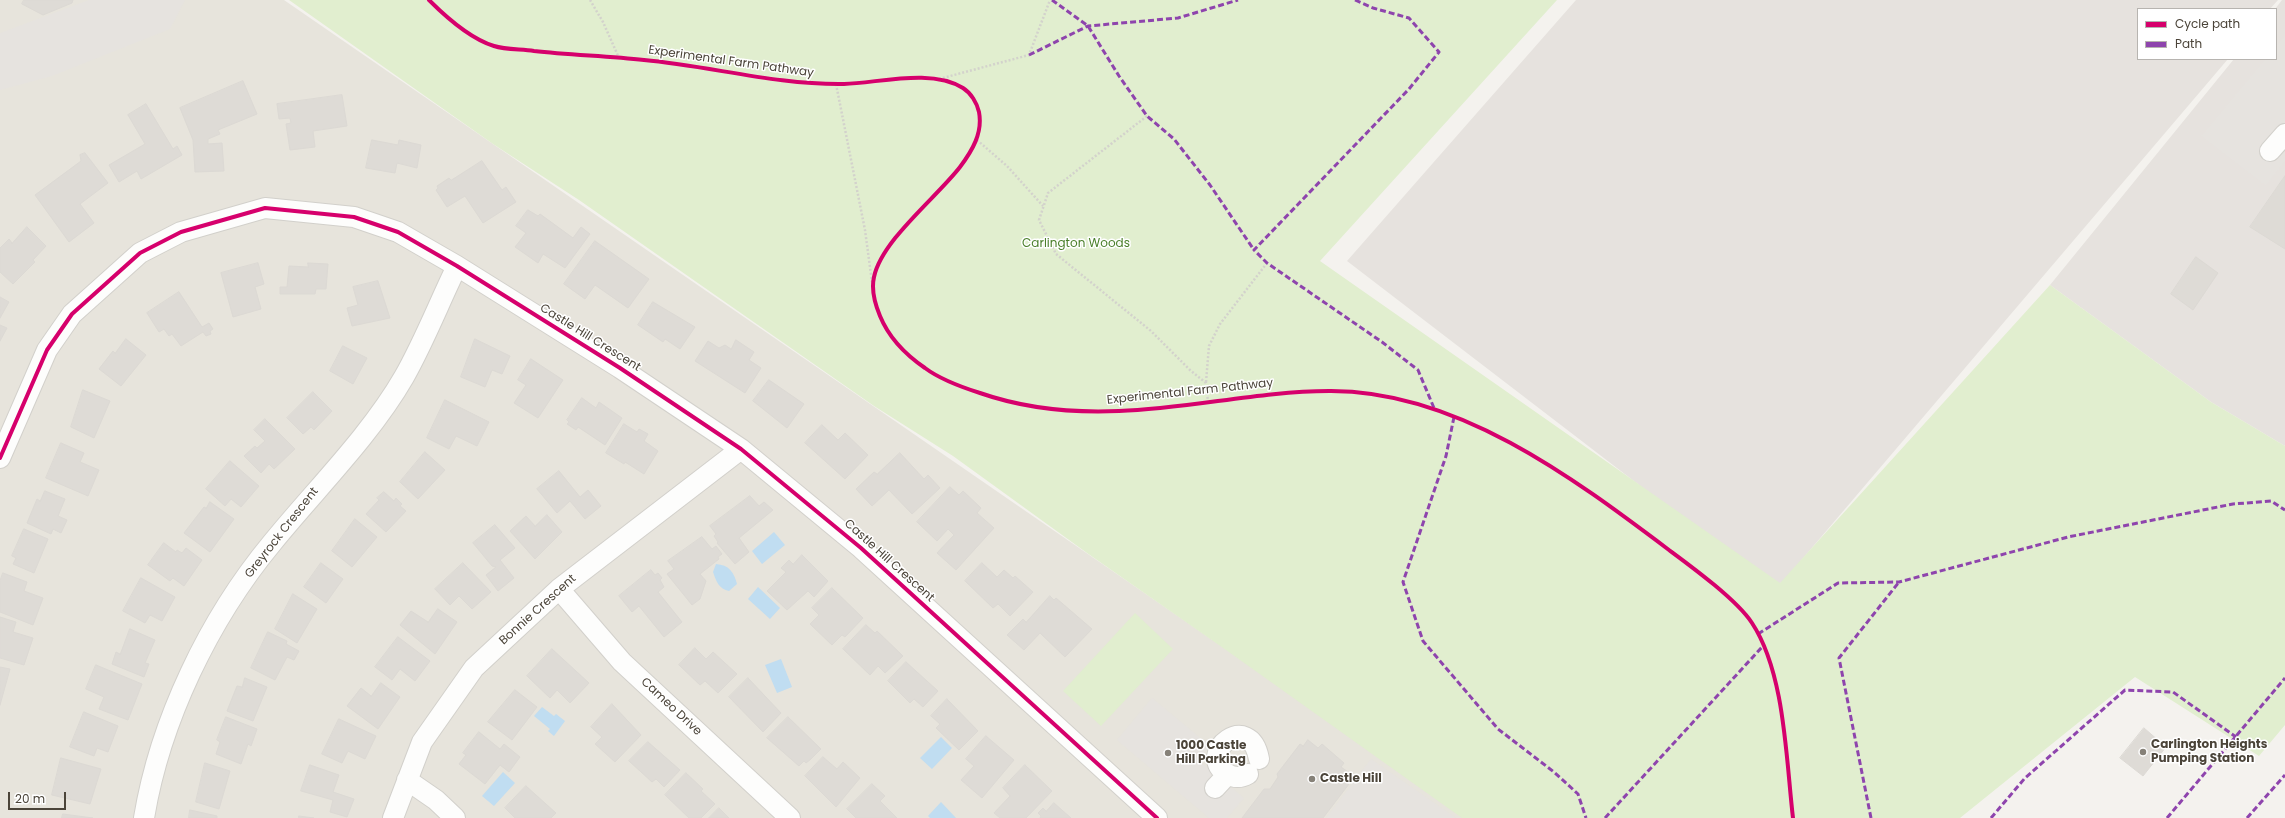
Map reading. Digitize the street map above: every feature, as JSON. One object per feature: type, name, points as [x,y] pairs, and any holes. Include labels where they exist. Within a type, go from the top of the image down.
[{"type":"street","points":[[2270,151],[2285,134]]},
{"type":"street","name":"Castle Hill Crescent","points":[[0,458],[47,350],[72,314],[140,253],[181,232],[265,208],[354,217],[398,232],[456,266],[620,368],[741,449],[861,548],[1156,818]]},
{"type":"street","name":"Greyrock Crescent","points":[[144,818],[150,782],[179,697],[220,617],[270,545],[373,421],[404,377],[456,266]]},
{"type":"street","name":"Bonnie Crescent","points":[[393,818],[422,742],[474,668],[559,589],[741,449]]},
{"type":"street","name":"Cameo Drive","points":[[559,589],[622,662],[790,818]]},
{"type":"street","points":[[1242,736],[1248,738],[1257,748],[1254,767],[1238,777],[1222,781],[1218,755],[1223,742],[1228,738],[1242,736]]},
{"type":"street","points":[[407,780],[436,800],[455,818]]},
{"type":"path","points":[[590,0],[603,22],[619,58]]},
{"type":"path","points":[[939,80],[1029,56],[1050,0]]},
{"type":"path","points":[[612,58],[627,59]]},
{"type":"path","points":[[932,79],[951,84]]},
{"type":"path","points":[[836,84],[865,230],[873,288]]},
{"type":"path","points":[[1147,116],[1048,193],[1039,220],[1056,254],[1151,331],[1190,370],[1206,383]]},
{"type":"path","points":[[974,146],[977,138],[1007,166],[1044,206]]},
{"type":"path","points":[[1208,402],[1206,383],[1209,346],[1220,324],[1267,263]]},
{"type":"path","points":[[872,282],[876,269]]},
{"type":"shaded area","points":[[0,0],[284,0],[1471,818],[0,818]]},
{"type":"shaded area","points":[[89,0],[185,0],[170,29],[52,76],[0,90],[0,33]]},
{"type":"shaded area","points":[[1576,0],[2278,0],[2271,8],[2137,8],[2137,60],[2227,60],[1776,590],[1347,261]]},
{"type":"shaded area","points":[[2282,0],[2285,0],[2285,446],[2211,402],[2050,285],[2233,60],[2277,60],[2277,8],[2276,8]]},
{"type":"shaded area","points":[[2285,35],[2285,161],[2266,186],[2201,136],[2264,60],[2277,60],[2277,45]]},
{"type":"shaded area","name":"1000 Castle Hill Parking","points":[[1152,698],[1210,746],[1198,760],[1244,798],[1227,818],[1209,818],[1117,740]]},
{"type":"shaded area","points":[[1371,759],[1456,818],[1326,818]]},
{"type":"green space","name":"Carlington Woods","points":[[289,0],[1557,0],[1320,261],[1780,583],[2050,285],[2211,402],[2285,446],[2285,725],[2259,756],[2135,677],[1960,818],[1462,818],[1087,553],[953,456],[874,406],[579,200],[493,144]]},
{"type":"green space","points":[[1135,613],[1173,649],[1101,726],[1063,691]]},
{"type":"water","points":[[774,532],[785,545],[762,564],[752,551]]},
{"type":"water","points":[[716,564],[728,568],[734,576],[737,584],[729,591],[720,586],[717,581],[713,572]]},
{"type":"water","points":[[758,587],[780,608],[770,619],[748,599]]},
{"type":"water","points":[[781,659],[792,687],[777,693],[765,665]]},
{"type":"water","points":[[542,707],[554,716],[556,714],[565,721],[554,736],[548,731],[550,729],[534,716]]},
{"type":"water","points":[[941,737],[952,748],[932,769],[920,758]]},
{"type":"water","points":[[503,772],[515,783],[494,806],[482,796]]},
{"type":"water","points":[[941,802],[956,818],[930,818],[928,816]]},
{"type":"building","points":[[24,0],[73,0],[72,3],[43,15],[22,4]]},
{"type":"building","points":[[243,81],[257,114],[218,130],[220,134],[208,139],[208,144],[222,143],[224,171],[195,172],[193,140],[180,108]]},
{"type":"building","points":[[342,95],[347,126],[313,131],[315,147],[290,150],[286,124],[291,123],[290,118],[279,119],[277,104]]},
{"type":"building","points":[[146,104],[173,149],[177,146],[182,155],[141,179],[137,171],[119,182],[109,165],[145,144],[128,115]]},
{"type":"building","points":[[372,140],[398,145],[399,140],[421,145],[417,168],[397,163],[395,173],[366,168]]},
{"type":"building","points":[[85,153],[108,183],[80,204],[94,223],[69,242],[35,195],[81,161],[80,155]]},
{"type":"building","points":[[482,161],[502,190],[506,187],[516,202],[483,223],[465,196],[447,207],[436,190],[438,188],[437,186],[449,178],[451,180]]},
{"type":"building","points":[[2285,176],[2285,249],[2250,227]]},
{"type":"building","points":[[528,210],[538,216],[540,214],[573,238],[581,227],[590,234],[565,268],[543,254],[538,263],[515,247],[526,233],[516,226]]},
{"type":"building","points":[[27,227],[46,246],[33,260],[35,262],[13,284],[0,272],[0,248],[9,239],[12,243]]},
{"type":"building","points":[[595,241],[649,279],[628,308],[595,285],[585,299],[564,284]]},
{"type":"building","points":[[2196,257],[2218,273],[2193,310],[2171,294]]},
{"type":"building","points":[[258,263],[264,284],[255,287],[261,309],[233,317],[221,273]]},
{"type":"building","points":[[308,263],[328,264],[326,289],[316,289],[315,294],[280,294],[280,287],[287,287],[289,266],[308,267]]},
{"type":"building","points":[[378,281],[390,318],[352,326],[347,308],[358,305],[353,287]]},
{"type":"building","points":[[179,292],[202,327],[209,323],[213,329],[210,331],[211,334],[206,336],[203,332],[181,346],[172,334],[169,336],[164,329],[159,332],[147,313]]},
{"type":"building","points":[[0,297],[9,302],[0,318]]},
{"type":"building","points":[[653,302],[695,327],[680,349],[665,339],[663,342],[638,325]]},
{"type":"building","points":[[0,325],[7,328],[0,341]]},
{"type":"building","points":[[126,339],[146,355],[121,386],[99,369],[113,351],[115,353]]},
{"type":"building","points":[[475,339],[510,356],[502,374],[492,370],[485,387],[461,377]]},
{"type":"building","points":[[736,340],[754,352],[749,360],[761,368],[745,393],[695,361],[708,341],[719,348],[725,345],[731,349]]},
{"type":"building","points":[[343,346],[367,358],[353,384],[330,371]]},
{"type":"building","points":[[531,359],[563,380],[538,418],[514,403],[526,385],[518,380]]},
{"type":"building","points":[[769,380],[804,404],[787,428],[753,401]]},
{"type":"building","points":[[83,390],[110,401],[94,438],[71,427]]},
{"type":"building","points":[[313,392],[332,411],[314,430],[311,427],[303,434],[287,418]]},
{"type":"building","points":[[582,398],[596,408],[599,402],[622,418],[605,445],[578,427],[576,430],[567,424],[569,422],[567,420]]},
{"type":"building","points":[[445,400],[489,422],[477,446],[456,436],[449,449],[427,438]]},
{"type":"building","points":[[265,419],[295,449],[274,469],[269,464],[261,473],[244,456],[255,446],[257,448],[265,441],[254,430]]},
{"type":"building","points":[[624,424],[637,432],[639,429],[648,434],[644,441],[658,451],[644,474],[625,462],[624,464],[606,453]]},
{"type":"building","points":[[822,425],[838,440],[845,433],[868,455],[845,479],[805,443]]},
{"type":"building","points":[[61,443],[84,453],[80,462],[99,470],[88,496],[46,478]]},
{"type":"building","points":[[425,452],[445,470],[418,499],[400,482]]},
{"type":"building","points":[[900,453],[924,479],[928,475],[940,488],[912,514],[889,490],[872,506],[856,489],[874,472],[877,474]]},
{"type":"building","points":[[230,461],[259,486],[241,507],[231,499],[225,506],[206,489]]},
{"type":"building","points":[[559,471],[580,497],[588,490],[601,506],[585,519],[570,501],[557,513],[537,489]]},
{"type":"building","points":[[950,487],[959,495],[963,491],[981,508],[977,513],[994,528],[956,570],[937,553],[954,535],[948,529],[937,541],[917,522]]},
{"type":"building","points":[[45,491],[65,499],[58,516],[67,520],[61,533],[53,529],[51,534],[27,523],[37,499],[40,501]]},
{"type":"building","points":[[384,492],[394,501],[396,498],[402,504],[400,506],[406,511],[386,532],[366,514],[379,500],[377,498]]},
{"type":"building","points":[[750,496],[759,506],[764,502],[773,510],[739,538],[749,552],[735,564],[717,543],[718,542],[714,536],[716,534],[710,526]]},
{"type":"building","points":[[210,502],[234,519],[210,552],[184,533],[204,507],[206,508]]},
{"type":"building","points":[[547,515],[562,532],[535,559],[510,531],[526,516],[535,526]]},
{"type":"building","points":[[355,519],[377,537],[352,567],[332,551]]},
{"type":"building","points":[[495,525],[515,548],[500,560],[514,578],[498,591],[486,575],[496,567],[492,566],[473,543]]},
{"type":"building","points":[[24,529],[48,539],[34,573],[13,564],[16,558],[12,556]]},
{"type":"building","points":[[702,537],[712,549],[716,546],[722,554],[718,557],[719,559],[700,574],[706,581],[700,599],[692,605],[667,574],[674,569],[668,561]]},
{"type":"building","points":[[164,543],[176,552],[177,550],[182,553],[186,548],[202,560],[184,586],[173,578],[170,581],[148,565]]},
{"type":"building","points":[[802,555],[828,581],[814,597],[808,591],[787,610],[767,591],[786,572],[781,568],[789,560],[793,564]]},
{"type":"building","points":[[321,563],[343,579],[326,603],[304,587]]},
{"type":"building","points":[[463,563],[491,592],[472,609],[459,596],[450,605],[435,589]]},
{"type":"building","points":[[982,563],[997,577],[1004,570],[1013,578],[1015,576],[1033,592],[1010,616],[998,604],[993,608],[965,581]]},
{"type":"building","points":[[651,570],[655,575],[658,573],[662,578],[660,580],[664,587],[658,592],[682,622],[664,637],[639,606],[632,612],[619,596]]},
{"type":"building","points":[[3,573],[27,582],[24,591],[43,598],[33,625],[0,612],[0,581]]},
{"type":"building","points":[[141,578],[175,597],[162,621],[150,615],[145,623],[123,611]]},
{"type":"building","points":[[832,588],[863,618],[845,637],[842,635],[832,645],[810,624],[819,615],[812,608]]},
{"type":"building","points":[[293,594],[317,609],[297,643],[275,629]]},
{"type":"building","points":[[1050,596],[1054,600],[1056,598],[1092,629],[1065,657],[1040,633],[1024,650],[1007,635],[1023,619],[1026,622]]},
{"type":"building","points":[[438,609],[457,622],[435,654],[400,625],[411,611],[428,622]]},
{"type":"building","points":[[0,617],[16,622],[13,632],[33,638],[24,665],[0,658]]},
{"type":"building","points":[[866,625],[875,633],[877,631],[903,656],[885,673],[878,666],[870,675],[843,649]]},
{"type":"building","points":[[130,629],[155,640],[145,663],[149,664],[144,677],[112,664],[116,652],[120,654]]},
{"type":"building","points":[[268,632],[287,641],[286,644],[299,651],[294,660],[287,657],[275,680],[251,668]]},
{"type":"building","points":[[398,637],[430,661],[415,681],[400,669],[392,680],[375,667]]},
{"type":"building","points":[[695,648],[706,659],[713,652],[737,674],[718,693],[705,681],[700,685],[679,665]]},
{"type":"building","points":[[552,649],[589,683],[570,703],[557,690],[550,698],[527,676]]},
{"type":"building","points":[[906,662],[938,691],[923,707],[914,699],[910,703],[888,681]]},
{"type":"building","points":[[96,665],[142,684],[128,720],[99,709],[104,697],[86,689]]},
{"type":"building","points":[[0,667],[10,669],[0,705]]},
{"type":"building","points":[[245,678],[267,687],[253,721],[227,711],[237,686],[242,687]]},
{"type":"building","points":[[748,678],[781,713],[763,732],[729,697]]},
{"type":"building","points":[[381,683],[400,697],[378,729],[347,706],[361,688],[371,696]]},
{"type":"building","points":[[515,690],[537,707],[512,740],[488,722]]},
{"type":"building","points":[[947,699],[978,731],[959,750],[936,728],[940,724],[931,716]]},
{"type":"building","points":[[612,704],[641,735],[615,762],[595,744],[602,737],[591,727]]},
{"type":"building","points":[[84,712],[118,726],[108,752],[97,748],[94,756],[70,747]]},
{"type":"building","points":[[226,717],[257,729],[251,746],[248,744],[241,764],[216,754],[220,742],[217,740]]},
{"type":"building","points":[[788,717],[821,749],[806,763],[804,761],[799,766],[767,738]]},
{"type":"building","points":[[339,719],[376,736],[365,759],[348,751],[342,763],[322,754]]},
{"type":"building","name":"Carlington Heights Pumping Station","points":[[2144,728],[2166,747],[2143,776],[2120,758]]},
{"type":"building","points":[[479,732],[500,749],[504,744],[520,757],[509,772],[500,765],[485,784],[459,764],[466,755],[463,753]]},
{"type":"building","points":[[986,736],[1014,760],[982,798],[961,780],[974,766],[966,759]]},
{"type":"building","name":"Castle Hill","points":[[1308,740],[1318,748],[1322,744],[1344,763],[1341,767],[1351,774],[1345,781],[1349,784],[1323,818],[1242,818],[1264,789],[1270,789],[1278,777],[1277,774],[1300,744],[1303,746]]},
{"type":"building","points":[[648,742],[680,770],[664,787],[656,779],[652,782],[629,761]]},
{"type":"building","points":[[823,757],[837,769],[843,762],[860,778],[836,807],[805,776]]},
{"type":"building","points":[[61,758],[101,769],[90,804],[52,795]]},
{"type":"building","points":[[205,763],[230,771],[219,809],[196,802]]},
{"type":"building","points":[[310,765],[339,775],[333,792],[354,799],[347,817],[330,812],[333,800],[301,791]]},
{"type":"building","points":[[1025,765],[1052,791],[1026,818],[1000,818],[994,813],[1010,796],[1003,788]]},
{"type":"building","points":[[686,773],[703,789],[701,791],[715,804],[701,818],[689,818],[665,795]]},
{"type":"building","points":[[872,784],[885,796],[880,801],[897,818],[856,818],[847,809]]},
{"type":"building","points":[[526,786],[556,813],[551,818],[515,818],[505,808]]},
{"type":"building","points":[[1054,803],[1071,818],[1040,818],[1041,816],[1038,813],[1043,808],[1046,811]]},
{"type":"building","points":[[719,808],[729,818],[709,818]]},
{"type":"building","points":[[190,810],[217,816],[217,818],[189,818]]},
{"type":"building","points":[[63,814],[93,818],[62,818]]},
{"type":"building","points":[[299,816],[314,818],[299,818]]},
{"type":"marked path","points":[[1052,0],[1088,26],[1119,76],[1147,116],[1174,139],[1210,185],[1254,250]]},
{"type":"marked path","points":[[1029,55],[1088,26],[1178,18],[1238,0]]},
{"type":"marked path","points":[[1355,0],[1373,8],[1409,18],[1439,52],[1409,89],[1254,250],[1267,263],[1382,342],[1418,370],[1434,408]]},
{"type":"marked path","points":[[1454,417],[1446,456],[1403,582],[1423,641],[1498,729],[1554,772],[1578,794],[1586,818]]},
{"type":"marked path","points":[[1758,634],[1838,583],[1899,582],[2068,537],[2233,504],[2271,501],[2285,510]]},
{"type":"marked path","points":[[1871,818],[1839,658],[1899,582]]},
{"type":"marked path","points":[[1605,818],[1763,646]]},
{"type":"marked path","points":[[2167,818],[2285,678]]},
{"type":"marked path","points":[[1991,818],[2025,778],[2125,690],[2173,692],[2236,737]]},
{"type":"marked path","points":[[2247,818],[2285,775]]},
{"type":"cycle path","name":"Experimental Farm Pathway","points":[[429,0],[468,33],[485,43],[503,48],[669,63],[793,82],[844,84],[905,78],[921,78],[950,82],[963,88],[973,98],[979,112],[980,120],[976,141],[969,155],[950,179],[898,234],[879,263],[874,277],[874,297],[880,316],[893,339],[911,357],[931,372],[958,386],[996,398],[1031,406],[1084,411],[1145,410],[1276,394],[1329,391],[1376,395],[1422,405],[1467,422],[1510,443],[1552,467],[1593,494],[1690,565],[1736,604],[1752,623],[1763,643],[1778,691],[1786,744],[1793,818]]},
{"type":"cycle path","points":[[0,458],[47,350],[72,314],[140,253],[181,232],[265,208],[354,217],[398,232],[457,266],[620,368],[741,449],[861,548],[1157,818]]},
{"type":"place","name":"Carlington Heights Pumping Station","points":[[2143,752]]},
{"type":"place","name":"1000 Castle Hill Parking","points":[[1168,753]]},
{"type":"place","name":"Castle Hill","points":[[1312,779]]}]
